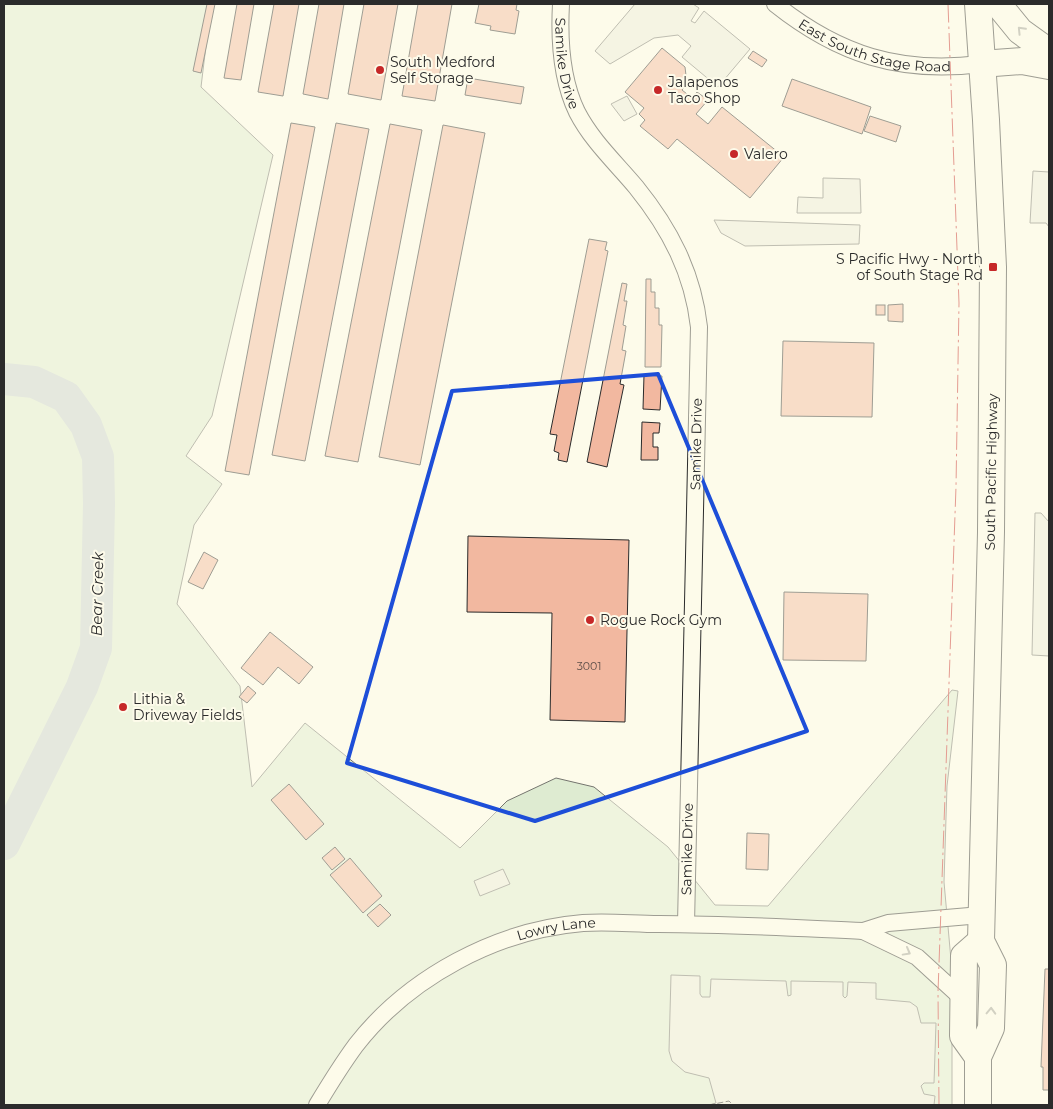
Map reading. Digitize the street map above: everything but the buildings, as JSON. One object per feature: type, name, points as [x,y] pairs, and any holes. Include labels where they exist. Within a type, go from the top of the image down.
[{"type":"main road","name":"South Pacific Highway","points":[[978,4],[990,190],[994,329],[981,928],[993,965],[991,1028],[978,1057],[978,1105]]},
{"type":"main road","points":[[998,4],[1020,31],[1049,52]]},
{"type":"main road","points":[[981,64],[1022,61],[1049,66]]},
{"type":"main road","points":[[978,1057],[963,1036],[964,956],[981,928]]},
{"type":"street","name":"Samike Drive","points":[[561,4],[561,54],[568,87],[577,112],[596,142],[635,186],[664,225],[688,272],[696,298],[699,327],[686,924]]},
{"type":"street","name":"East South Stage Road","points":[[775,4],[798,22],[829,40],[859,54],[894,63],[921,67],[951,68],[981,64]]},
{"type":"street","name":"Lowry Lane","points":[[317,1105],[356,1044],[376,1023],[417,987],[457,961],[492,946],[547,929],[584,923],[686,924],[863,931],[888,923],[981,928]]},
{"type":"street","name":"Lowry Lane","points":[[863,931],[917,957],[964,1000]]},
{"type":"highlighted area","points":[[658,374],[807,731],[535,821],[347,763],[452,391]]},
{"type":"green space","name":"Lithia & Driveway Fields","points":[[4,4],[211,4],[201,87],[273,155],[212,416],[186,456],[222,484],[194,525],[177,604],[240,686],[252,787],[305,723],[460,848],[507,801],[556,778],[594,787],[668,847],[715,905],[768,906],[952,690],[958,691],[947,786],[944,882],[952,971],[952,1105],[4,1105]]},
{"type":"shaded area","points":[[635,4],[693,4],[699,8],[691,21],[695,23],[704,11],[750,49],[718,87],[682,57],[691,46],[678,35],[654,38],[610,64],[595,51]]},
{"type":"shaded area","points":[[627,96],[637,114],[624,121],[611,104]]},
{"type":"shaded area","points":[[1033,171],[1049,172],[1049,227],[1046,223],[1030,223]]},
{"type":"shaded area","points":[[823,178],[860,179],[861,213],[797,213],[798,197],[823,198]]},
{"type":"shaded area","points":[[714,220],[860,225],[859,244],[745,246],[721,233]]},
{"type":"shaded area","points":[[1035,513],[1041,513],[1049,522],[1049,656],[1032,655]]},
{"type":"shaded area","points":[[503,869],[510,884],[480,896],[474,881]]},
{"type":"shaded area","points":[[671,975],[700,976],[700,994],[702,997],[710,997],[711,979],[786,981],[788,996],[791,995],[791,981],[843,982],[843,996],[845,998],[847,996],[848,982],[876,983],[876,999],[910,1002],[917,1007],[921,1023],[936,1023],[934,1083],[924,1083],[921,1086],[924,1094],[935,1096],[934,1105],[709,1105],[716,1103],[709,1078],[685,1072],[672,1061],[669,1051]]},
{"type":"waterway","name":"Bear Creek","points":[[4,379],[34,382],[66,397],[86,425],[98,457],[99,504],[96,648],[82,687],[4,844]]},
{"type":"fence","points":[[709,1105],[729,1101],[733,1105]]},
{"type":"power","points":[[939,1105],[938,992],[956,487],[959,303],[948,4]]},
{"type":"place","name":"South Medford Self Storage","points":[[380,70]]},
{"type":"place","name":"Jalapenos Taco Shop","points":[[658,90]]},
{"type":"place","name":"Valero","points":[[734,154]]},
{"type":"place","name":"S Pacific Hwy - North of South Stage Rd","points":[[993,267]]},
{"type":"place","name":"Rogue Rock Gym","points":[[590,620]]},
{"type":"place","name":"Lithia & Driveway Fields","points":[[123,707]]}]
